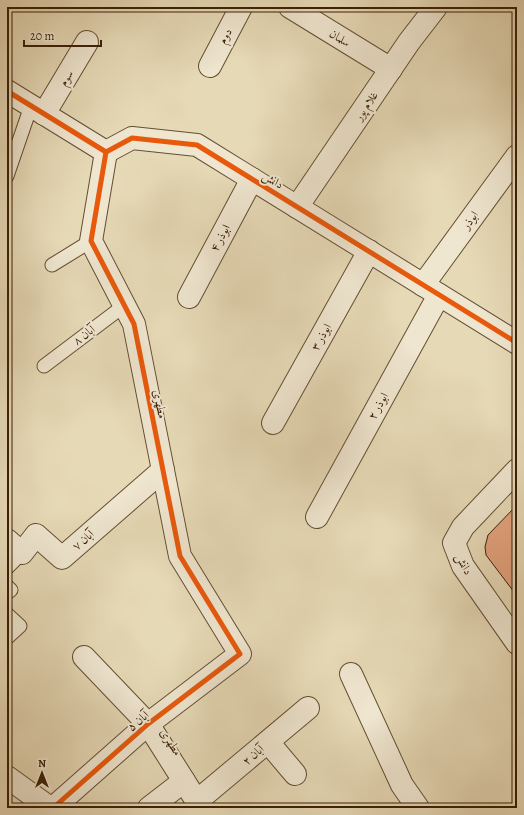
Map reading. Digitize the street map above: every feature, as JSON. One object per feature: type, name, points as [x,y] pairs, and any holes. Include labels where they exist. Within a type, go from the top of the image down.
[{"type":"street","name":"دوم","points":[[210,66],[241,7]]},
{"type":"street","name":"غلام پور","points":[[297,207],[409,42],[436,7]]},
{"type":"street","name":"سلمان","points":[[303,10],[391,69]]},
{"type":"street","name":"سوم","points":[[38,110],[87,42]]},
{"type":"street","points":[[7,91],[106,152],[91,241]]},
{"type":"street","name":"دانش","points":[[106,152],[132,138],[197,145],[517,343]]},
{"type":"street","name":"ابوذر","points":[[431,290],[517,156]]},
{"type":"street","name":"ابوذر ۴","points":[[189,297],[252,179]]},
{"type":"street","name":"مطهری","points":[[91,241],[134,324],[180,556],[240,654]]},
{"type":"street","name":"ابوذر ۳","points":[[273,422],[369,251]]},
{"type":"street","name":"ابوذر ۲","points":[[317,517],[431,290]]},
{"type":"street","name":"آبان ۷","points":[[12,554],[36,535],[62,558],[163,470]]},
{"type":"street","name":"دانش","points":[[517,470],[463,527],[454,543],[463,566],[517,644]]},
{"type":"street","name":"آبان ۵","points":[[52,808],[148,724],[240,654]]},
{"type":"street","name":"مطهری","points":[[84,658],[148,724],[199,805]]},
{"type":"street","points":[[352,674],[402,785],[418,808]]},
{"type":"street","name":"آبان ۲","points":[[199,805],[308,708]]},
{"type":"street","points":[[268,742],[295,774]]},
{"type":"street","points":[[7,777],[52,808]]},
{"type":"street","points":[[149,808],[184,781]]},
{"type":"lane","points":[[7,176],[38,110]]},
{"type":"lane","points":[[52,265],[91,241]]},
{"type":"lane","name":"آبان ۸","points":[[44,366],[125,305]]},
{"type":"lane","points":[[7,586],[11,590],[7,593]]},
{"type":"lane","points":[[7,614],[20,626],[7,638]]},
{"type":"building","points":[[517,505],[517,596],[486,555],[485,547],[488,535]]},
{"type":"cycle path","points":[[7,91],[106,152],[132,138],[197,145],[517,343]]},
{"type":"cycle path","points":[[53,808],[148,724],[240,654],[180,556],[134,324],[91,241],[106,152]]}]
